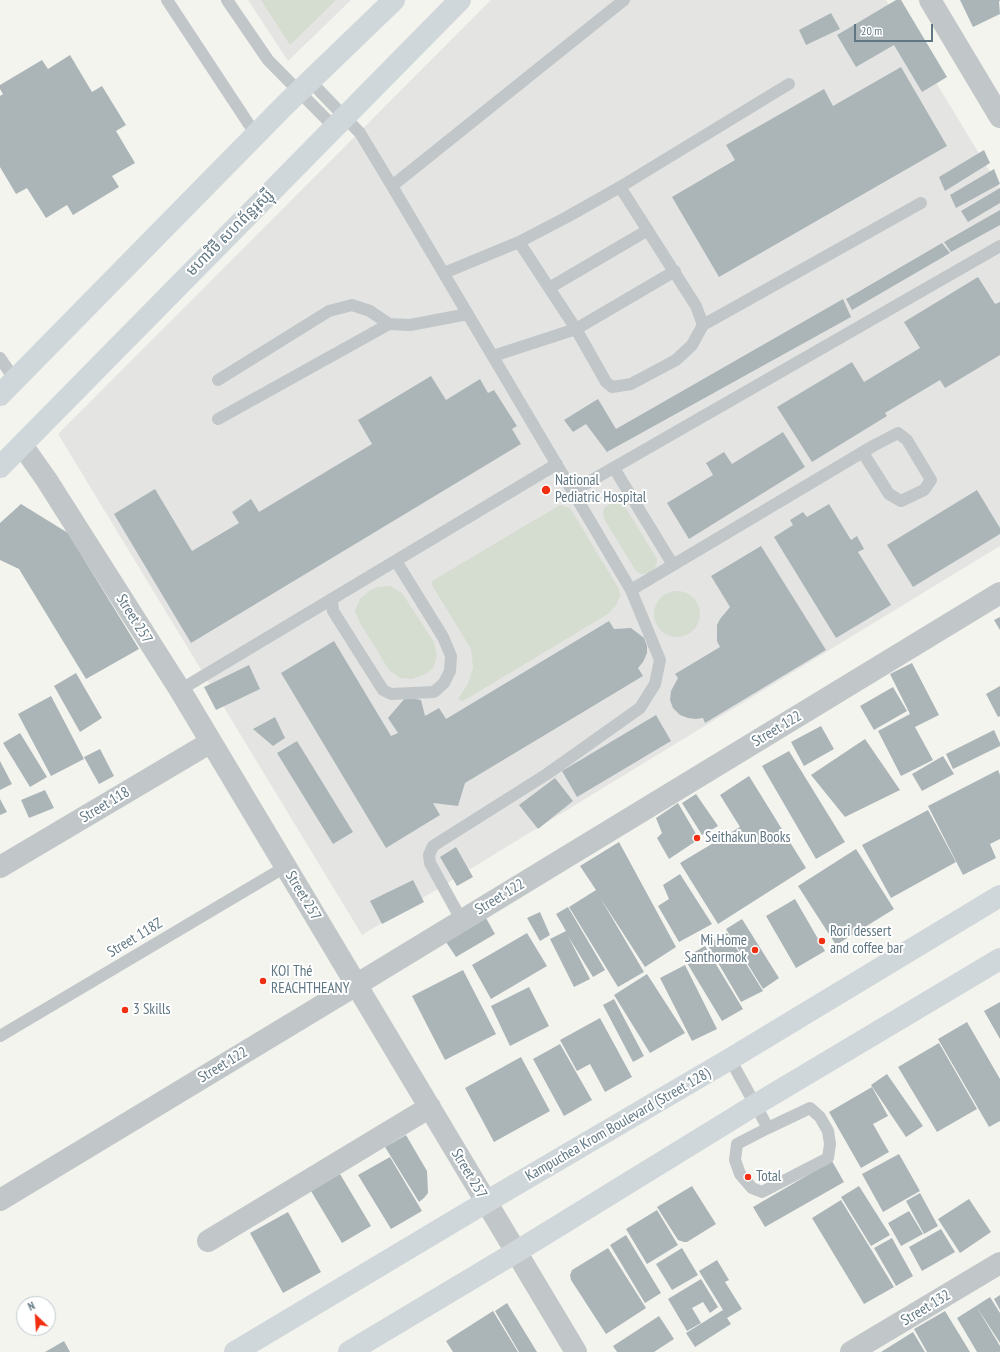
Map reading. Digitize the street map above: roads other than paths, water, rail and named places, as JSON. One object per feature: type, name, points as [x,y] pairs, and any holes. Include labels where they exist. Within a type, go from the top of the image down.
[{"type":"main road","points":[[7,388],[256,135],[394,0]]},
{"type":"main road","name":"មហាវិថី សហព័ន្ធរុស្ស៊ី","points":[[0,466],[460,0]]},
{"type":"main road","name":"Kampuchea Krom Boulevard (Street 128)","points":[[235,1352],[486,1202],[730,1059],[1000,896]]},
{"type":"main road","points":[[349,1352],[516,1252],[755,1105],[1000,959]]},
{"type":"street","points":[[930,0],[1000,117]]},
{"type":"street","name":"Street 257","points":[[22,444],[46,479],[180,690],[576,1352]]},
{"type":"street","name":"Street 122","points":[[0,1200],[462,921],[1000,593]]},
{"type":"street","name":"Street 118","points":[[0,867],[211,742]]},
{"type":"street","points":[[208,1241],[430,1107]]},
{"type":"street","name":"Street 132","points":[[851,1352],[1000,1263]]},
{"type":"lane","points":[[167,0],[256,135]]},
{"type":"lane","points":[[227,0],[268,60],[305,87],[339,121],[360,133],[631,590],[660,660],[655,684],[640,708],[547,774],[434,846],[429,855],[430,863],[462,921]]},
{"type":"lane","points":[[392,186],[624,0]]},
{"type":"lane","points":[[444,273],[519,242],[567,217],[620,187],[789,84]]},
{"type":"lane","points":[[620,187],[675,271],[696,306],[703,325]]},
{"type":"lane","points":[[519,242],[576,329],[606,382],[612,387],[631,384],[676,360],[692,345],[703,325],[921,202]]},
{"type":"lane","points":[[549,288],[648,230]]},
{"type":"lane","points":[[573,491],[1000,246]]},
{"type":"lane","points":[[493,356],[576,329],[675,271]]},
{"type":"lane","points":[[218,380],[329,310],[352,305],[370,312],[389,324],[410,325],[468,314]]},
{"type":"lane","points":[[218,419],[389,324]]},
{"type":"lane","points":[[0,358],[7,388]]},
{"type":"lane","points":[[631,590],[863,452],[898,433],[907,440],[931,480],[924,490],[901,501],[889,494],[863,452]]},
{"type":"lane","points":[[180,690],[557,464]]},
{"type":"lane","points":[[614,468],[673,565]]},
{"type":"lane","points":[[332,599],[334,611],[383,690],[391,694],[434,692],[444,683],[450,671],[451,656],[443,637],[396,561]]},
{"type":"lane","name":"Street 118Z","points":[[0,1036],[286,867]]},
{"type":"lane","points":[[730,1059],[768,1128]]},
{"type":"lane","points":[[810,1108],[820,1117],[828,1131],[830,1144],[828,1158],[762,1192],[752,1188],[740,1174],[735,1160],[737,1144],[768,1128],[810,1108]]},
{"type":"place","name":"National Pediatric Hospital","points":[[546,490]]},
{"type":"place","name":"Seithakun Books","points":[[697,838]]},
{"type":"place","name":"Rori dessert and coffee bar","points":[[822,941]]},
{"type":"place","name":"Mi Home Santhormok","points":[[755,950]]},
{"type":"place","name":"KOI Thé REACHTHEANY","points":[[263,981]]},
{"type":"place","name":"3 Skills","points":[[125,1010]]},
{"type":"place","name":"Total","points":[[748,1177]]}]
